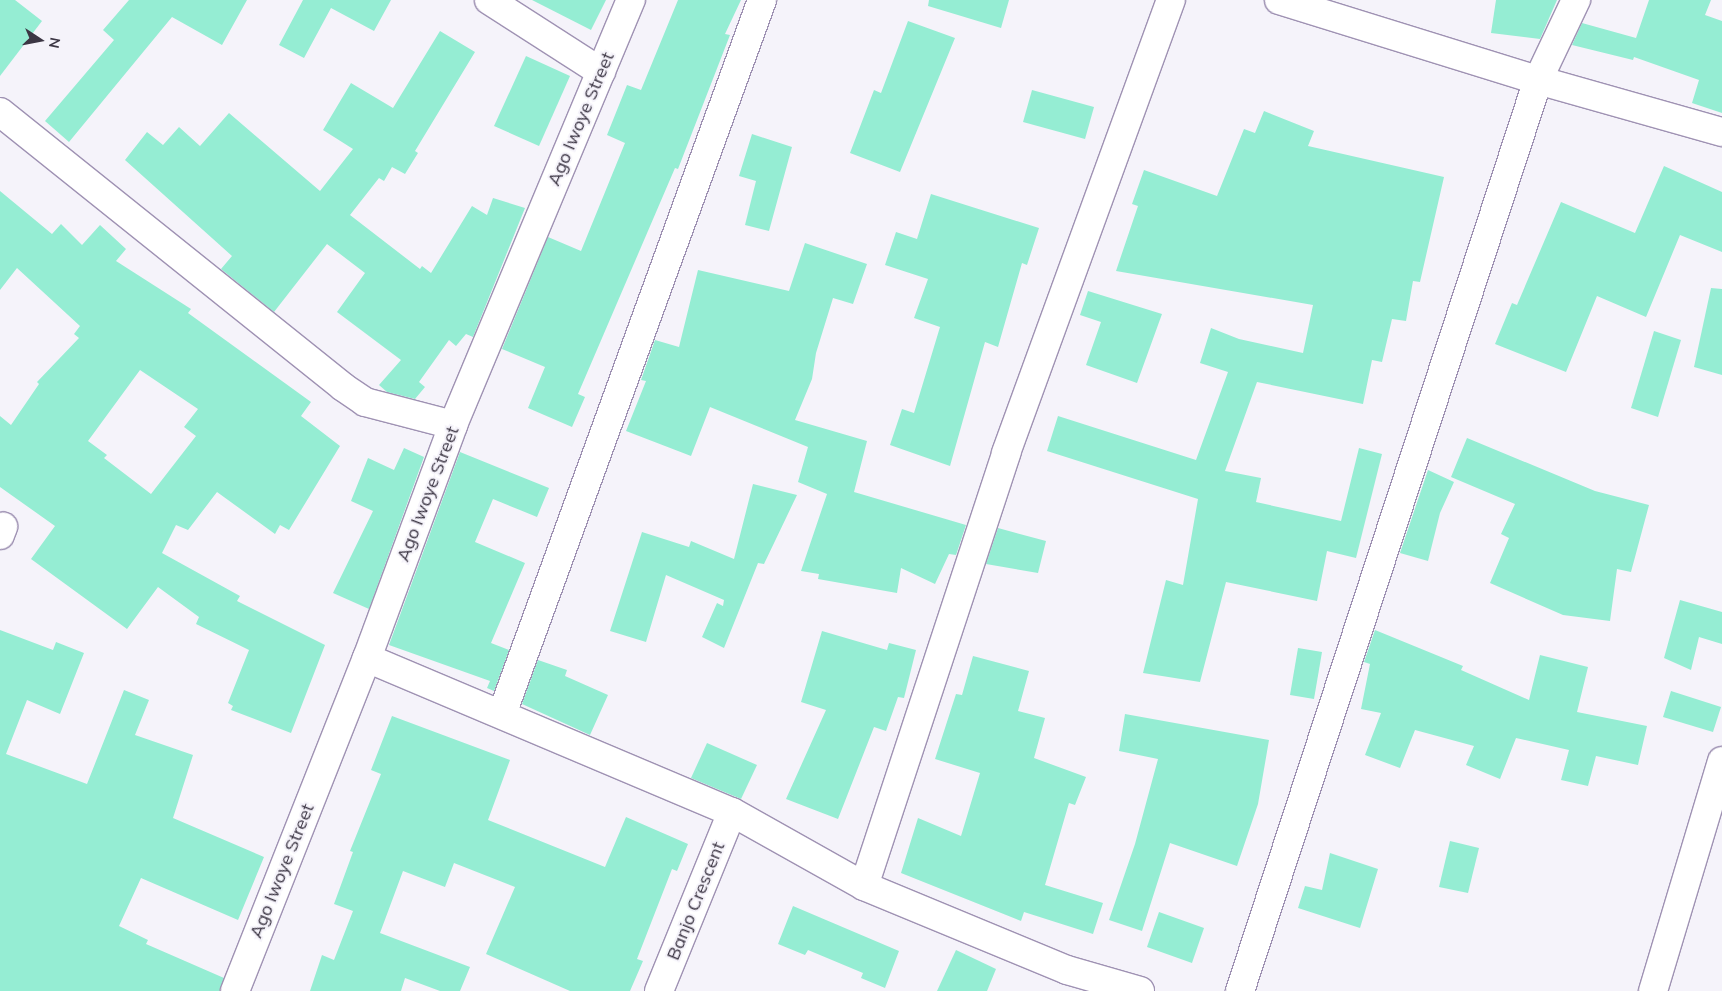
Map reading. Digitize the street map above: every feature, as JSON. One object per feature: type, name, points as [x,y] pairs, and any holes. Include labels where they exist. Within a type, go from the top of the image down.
[{"type":"street","points":[[489,0],[601,72]]},
{"type":"street","name":"Ago Iwoye Street","points":[[235,991],[367,658],[453,425],[631,0]]},
{"type":"street","points":[[502,714],[762,0]]},
{"type":"street","points":[[864,886],[1006,453],[1171,0]]},
{"type":"street","points":[[1279,0],[1538,80],[1722,132]]},
{"type":"street","points":[[1240,991],[1538,80],[1576,0]]},
{"type":"street","points":[[0,112],[343,387],[365,402],[453,425]]},
{"type":"street","points":[[367,658],[732,812],[864,886],[1063,981],[1140,991]]},
{"type":"street","points":[[1653,991],[1722,761]]},
{"type":"street","name":"Banjo Crescent","points":[[659,991],[732,812]]},
{"type":"building","points":[[0,0],[15,0],[42,21],[0,76]]},
{"type":"building","points":[[129,0],[247,0],[222,45],[172,17],[69,142],[45,121],[114,40],[103,30]]},
{"type":"building","points":[[303,0],[391,0],[374,31],[331,8],[304,58],[279,45]]},
{"type":"building","points":[[532,0],[606,0],[591,30]]},
{"type":"building","points":[[678,0],[741,0],[725,34],[730,35],[678,169],[675,168],[578,394],[585,397],[572,427],[528,408],[545,367],[502,349],[548,237],[581,251],[625,143],[607,135],[627,85],[641,90]]},
{"type":"building","points":[[929,0],[1009,0],[1001,28],[928,6]]},
{"type":"building","points":[[1496,0],[1557,0],[1540,39],[1491,33]]},
{"type":"building","points":[[1649,0],[1711,0],[1705,15],[1722,21],[1722,113],[1692,103],[1699,80],[1634,57],[1633,60],[1572,45],[1582,23],[1636,38]]},
{"type":"building","points":[[908,21],[955,38],[900,172],[850,153],[874,90],[881,93]]},
{"type":"building","points":[[440,31],[475,52],[415,151],[418,153],[405,174],[392,167],[384,181],[379,178],[350,215],[420,269],[422,266],[431,273],[472,206],[487,215],[493,198],[525,208],[473,337],[466,334],[456,346],[449,340],[419,382],[425,387],[415,399],[387,392],[379,385],[401,360],[337,312],[365,273],[327,244],[274,312],[221,269],[232,256],[125,160],[147,132],[163,145],[179,127],[200,146],[229,113],[320,191],[353,149],[323,130],[351,83],[393,108]]},
{"type":"building","points":[[526,56],[570,76],[539,146],[494,126]]},
{"type":"building","points":[[1032,90],[1094,107],[1085,139],[1023,122]]},
{"type":"building","points":[[1264,111],[1314,131],[1308,146],[1444,177],[1420,282],[1413,281],[1406,321],[1392,319],[1382,362],[1372,360],[1363,404],[1257,382],[1225,471],[1261,478],[1256,502],[1341,521],[1359,448],[1382,454],[1356,558],[1327,551],[1317,601],[1226,582],[1200,682],[1143,673],[1166,580],[1183,585],[1198,499],[1047,451],[1058,416],[1196,460],[1228,372],[1200,363],[1211,328],[1239,339],[1303,353],[1313,305],[1116,271],[1138,206],[1132,204],[1144,170],[1217,196],[1244,129],[1255,133]]},
{"type":"building","points":[[752,134],[792,147],[769,231],[745,225],[756,181],[739,176]]},
{"type":"building","points":[[1664,166],[1722,192],[1722,252],[1680,235],[1646,317],[1597,296],[1566,372],[1495,344],[1512,303],[1517,305],[1561,202],[1635,233]]},
{"type":"building","points":[[0,191],[52,234],[61,224],[82,245],[100,225],[126,249],[116,261],[191,309],[188,313],[311,402],[301,416],[340,446],[289,530],[280,525],[275,534],[217,492],[188,530],[176,525],[162,553],[240,596],[237,601],[325,645],[291,733],[231,710],[233,706],[228,703],[249,650],[196,624],[199,617],[158,587],[127,629],[31,559],[55,526],[0,487],[0,416],[11,425],[39,384],[37,382],[79,338],[74,334],[80,326],[17,268],[0,290]],"holes":[[[140,370],[198,409],[184,427],[196,436],[151,494],[104,458],[107,455],[88,441]]]},
{"type":"building","points":[[931,194],[1039,228],[1027,265],[1022,263],[998,347],[985,342],[950,466],[890,445],[902,409],[914,413],[940,327],[914,318],[928,279],[885,265],[896,232],[917,239]]},
{"type":"building","points":[[805,243],[867,264],[853,304],[833,298],[816,353],[812,379],[795,420],[867,441],[854,492],[966,525],[956,555],[949,554],[935,584],[901,568],[897,593],[818,579],[819,574],[801,571],[827,494],[798,482],[808,447],[710,407],[691,456],[626,431],[646,381],[641,380],[655,340],[679,347],[698,270],[789,291]]},
{"type":"building","points":[[1711,288],[1722,289],[1722,375],[1694,367]]},
{"type":"building","points":[[1088,291],[1162,314],[1137,383],[1086,365],[1101,322],[1080,315]]},
{"type":"building","points":[[1654,331],[1681,340],[1658,417],[1631,408]]},
{"type":"building","points":[[1467,438],[1595,491],[1649,505],[1631,572],[1617,569],[1610,621],[1563,615],[1490,583],[1509,538],[1501,534],[1515,504],[1451,477]]},
{"type":"building","points":[[404,448],[424,457],[369,609],[333,593],[373,511],[351,501],[368,458],[394,470]]},
{"type":"building","points":[[460,452],[549,488],[537,517],[493,499],[475,542],[525,563],[491,643],[509,650],[494,691],[487,688],[490,681],[389,645]]},
{"type":"building","points":[[1428,470],[1454,482],[1440,513],[1428,561],[1400,553]]},
{"type":"building","points":[[753,484],[797,495],[764,564],[758,563],[724,648],[702,637],[717,603],[723,606],[724,600],[666,575],[646,642],[610,631],[642,532],[689,547],[691,541],[734,559]]},
{"type":"building","points":[[998,528],[1046,541],[1038,573],[986,564]]},
{"type":"building","points":[[1680,600],[1722,612],[1722,644],[1699,637],[1691,670],[1664,658]]},
{"type":"building","points":[[0,630],[53,650],[56,642],[84,653],[60,714],[27,700],[6,754],[87,784],[124,690],[149,700],[135,735],[193,755],[173,818],[264,857],[238,920],[141,878],[119,926],[148,940],[146,944],[224,978],[220,991],[0,991]]},
{"type":"building","points":[[1375,630],[1463,666],[1461,670],[1529,700],[1540,655],[1588,667],[1577,712],[1647,726],[1638,765],[1596,756],[1588,786],[1561,780],[1569,750],[1516,738],[1500,779],[1466,765],[1474,746],[1415,730],[1400,768],[1365,755],[1381,713],[1361,709],[1370,664],[1364,662]]},
{"type":"building","points":[[822,631],[887,650],[889,643],[916,650],[904,698],[898,697],[886,731],[874,727],[838,819],[786,799],[826,710],[801,702]]},
{"type":"building","points":[[1298,648],[1322,652],[1314,699],[1290,695]]},
{"type":"building","points":[[973,656],[1029,671],[1018,711],[1045,718],[1034,758],[1086,777],[1075,805],[1069,803],[1045,885],[1103,903],[1093,934],[1024,912],[1021,921],[901,873],[918,818],[961,836],[980,773],[935,759],[956,694],[962,695]]},
{"type":"building","points":[[538,660],[567,670],[565,676],[608,695],[590,735],[522,704]]},
{"type":"building","points":[[1671,691],[1721,707],[1713,732],[1663,717]]},
{"type":"building","points":[[1125,714],[1269,740],[1258,804],[1237,866],[1170,843],[1142,931],[1109,920],[1135,844],[1158,759],[1119,751]]},
{"type":"building","points":[[392,716],[510,760],[488,820],[605,867],[626,817],[688,844],[677,871],[672,869],[637,959],[643,961],[630,991],[570,991],[486,954],[515,887],[454,863],[445,887],[403,871],[380,933],[470,967],[460,991],[440,991],[405,978],[401,991],[310,991],[322,955],[334,960],[353,911],[334,904],[353,852],[350,851],[381,774],[371,770]]},
{"type":"building","points":[[707,743],[757,765],[741,799],[691,778]]},
{"type":"building","points":[[1450,841],[1479,848],[1468,893],[1439,887]]},
{"type":"building","points":[[1330,853],[1378,869],[1360,928],[1298,908],[1305,886],[1322,890]]},
{"type":"building","points":[[793,906],[899,951],[885,988],[861,978],[863,973],[808,950],[805,955],[778,944]]},
{"type":"building","points":[[1159,912],[1204,928],[1192,963],[1147,947]]},
{"type":"building","points":[[956,950],[996,969],[987,991],[937,991]]}]
